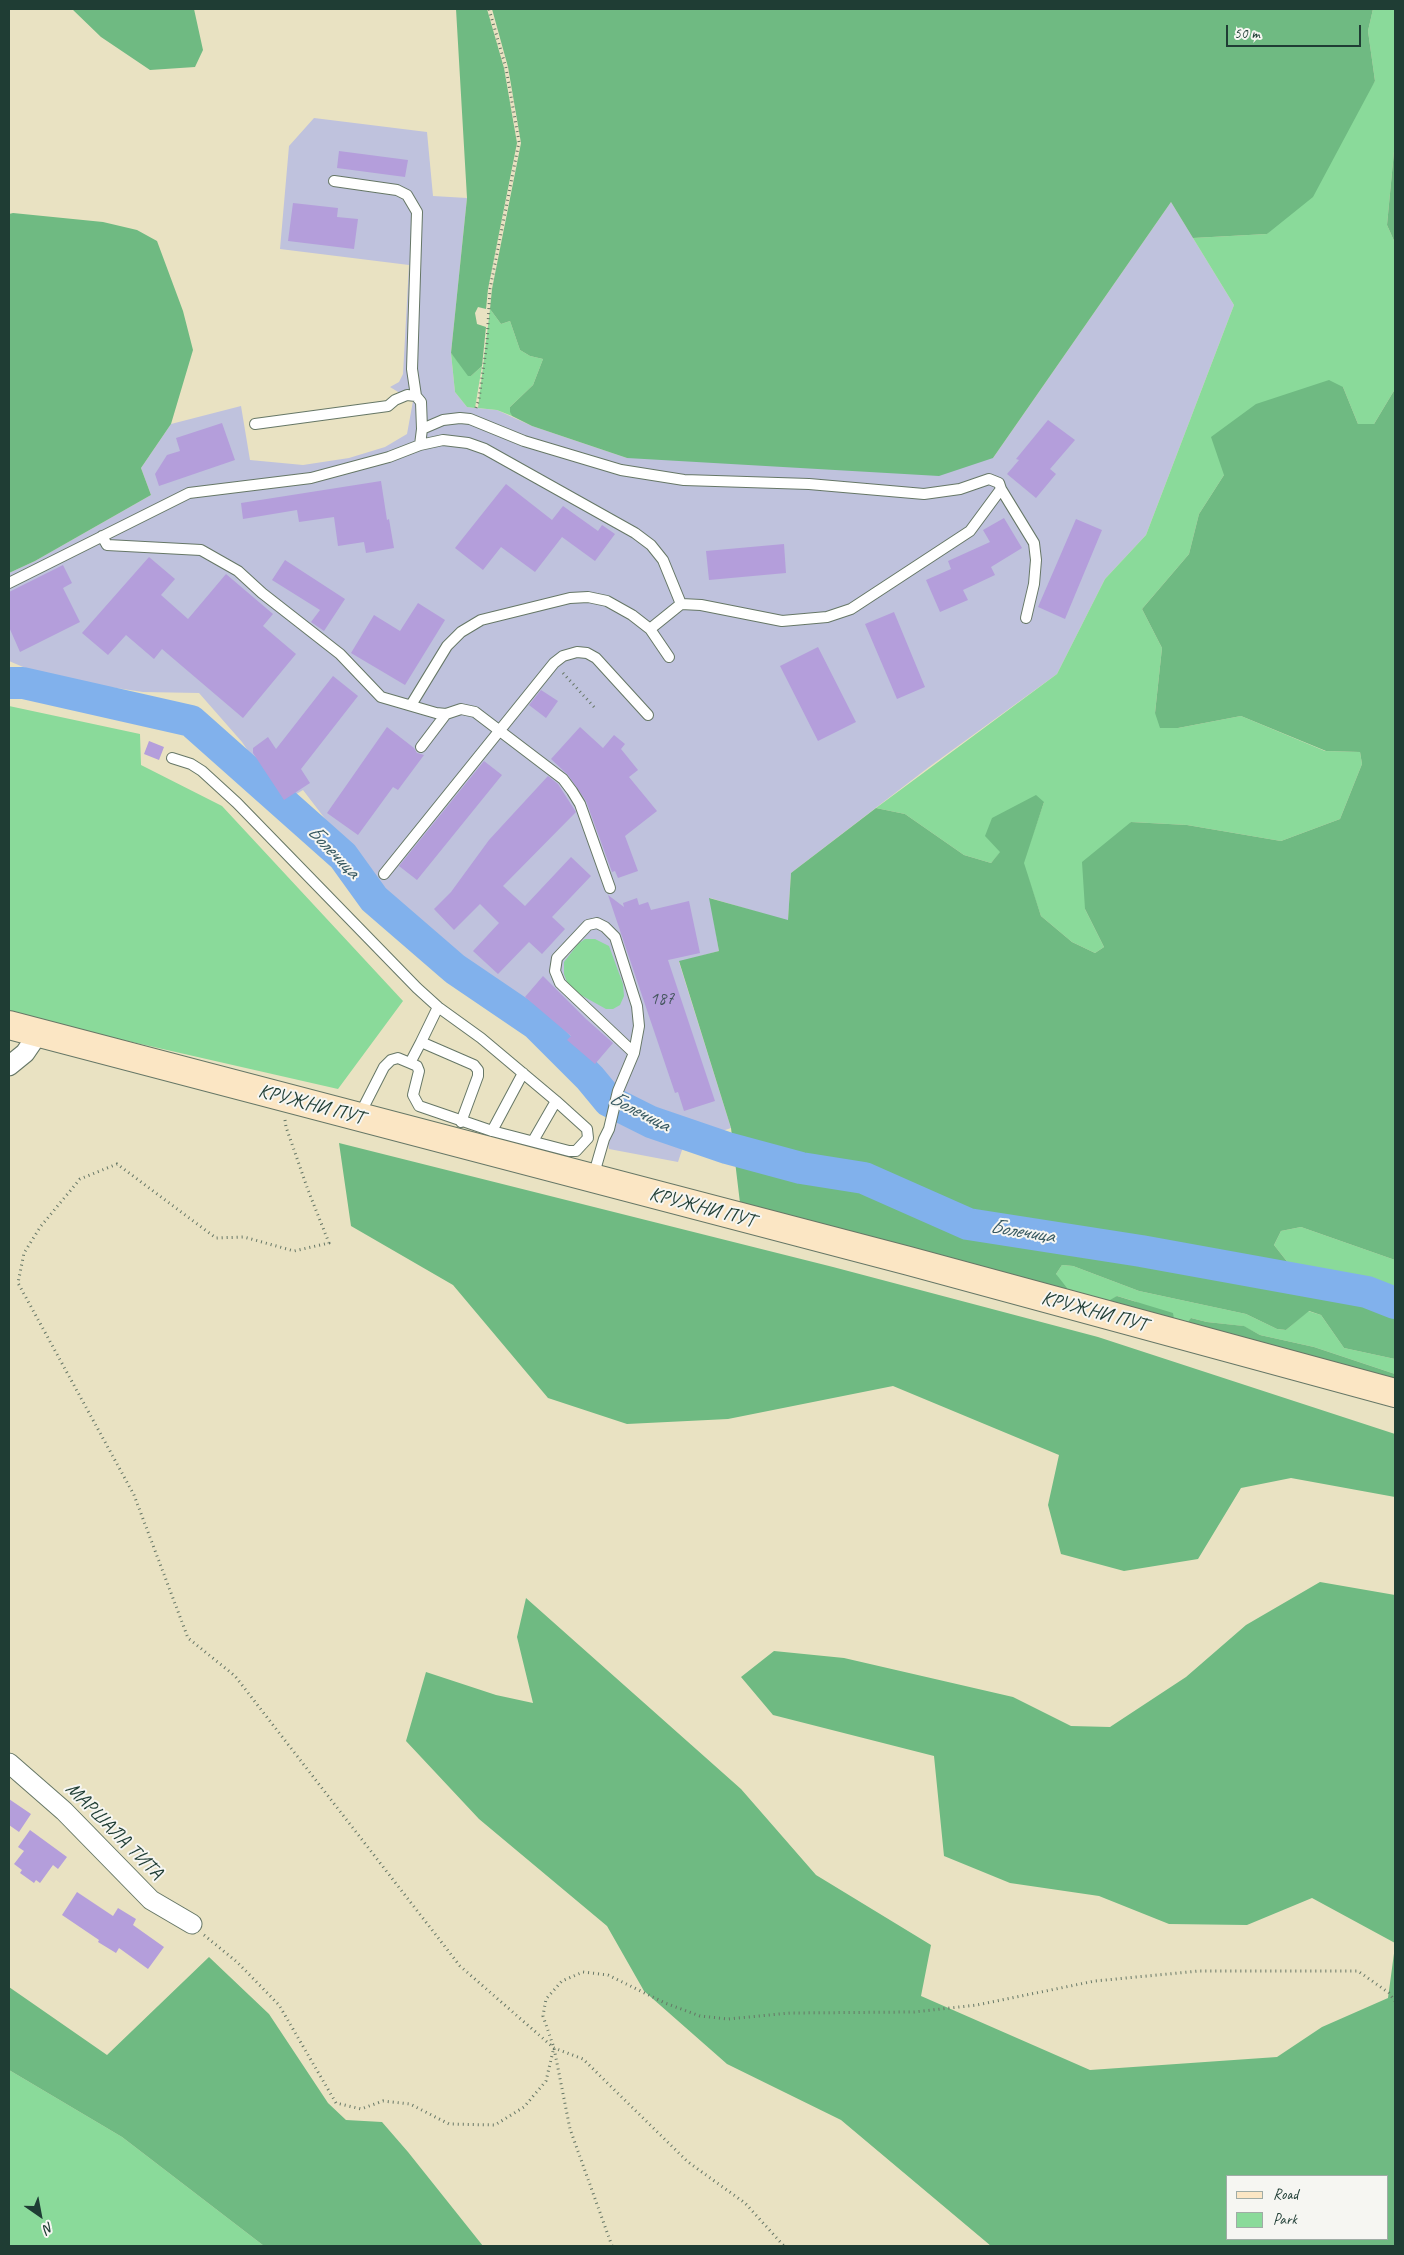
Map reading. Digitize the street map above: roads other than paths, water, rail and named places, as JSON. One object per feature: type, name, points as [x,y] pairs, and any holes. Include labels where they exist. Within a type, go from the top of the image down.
[{"type":"main road","name":"КРУЖНИ ПУТ","points":[[9,1026],[918,1264],[1395,1393]]},
{"type":"street","points":[[9,1066],[25,1053],[38,1034]]},
{"type":"street","name":"МАРШАЛА ТИТА","points":[[9,1763],[64,1811],[151,1900],[192,1924]]},
{"type":"lane","points":[[334,181],[397,190],[407,195],[417,212],[412,369],[416,396],[421,402],[422,429],[420,445]]},
{"type":"lane","points":[[255,424],[388,406],[395,400],[407,395],[416,396]]},
{"type":"lane","points":[[422,429],[444,420],[470,419],[524,441],[621,470],[684,480],[808,484],[924,494],[960,488],[989,479],[999,483],[1034,543],[1036,560],[1034,584],[1026,618]]},
{"type":"lane","points":[[9,582],[189,493],[311,478],[389,457],[420,445],[443,440],[485,449],[635,533],[651,545],[663,560],[681,604]]},
{"type":"lane","points":[[650,629],[681,604],[701,605],[782,621],[827,618],[851,609],[970,531],[1001,489]]},
{"type":"lane","points":[[102,536],[107,545],[201,550],[238,571],[262,593],[340,654],[381,697],[436,713],[446,714],[461,709],[475,712],[563,779],[580,804],[610,888]]},
{"type":"lane","points":[[411,705],[447,646],[461,632],[481,620],[570,598],[588,597],[607,601],[632,615],[650,629],[669,657]]},
{"type":"lane","points":[[384,874],[554,663],[564,656],[577,652],[587,653],[596,658],[648,715]]},
{"type":"lane","points":[[421,747],[446,714]]},
{"type":"lane","points":[[172,758],[191,764],[202,771],[438,1007],[556,1101],[587,1129],[588,1138],[576,1151],[492,1131],[461,1122],[419,1106],[413,1094],[420,1071],[417,1066],[398,1058],[391,1060],[384,1067],[358,1118]]},
{"type":"lane","points":[[593,1180],[618,1091],[634,1053],[639,1026],[637,1006],[615,937],[605,927],[597,923],[588,925],[557,958],[555,971],[560,983],[634,1053]]},
{"type":"lane","points":[[410,1063],[438,1007]]},
{"type":"lane","points":[[421,1042],[474,1065],[478,1070],[478,1076],[461,1122]]},
{"type":"lane","points":[[492,1131],[523,1073]]},
{"type":"lane","points":[[533,1141],[556,1101]]},
{"type":"waterway","name":"Болечица","points":[[9,683],[23,683],[191,721],[343,856],[374,899],[455,969],[536,1024],[590,1078],[609,1101],[651,1122],[727,1148],[801,1168],[864,1178],[968,1224],[1141,1251],[1367,1292],[1395,1303]]}]
